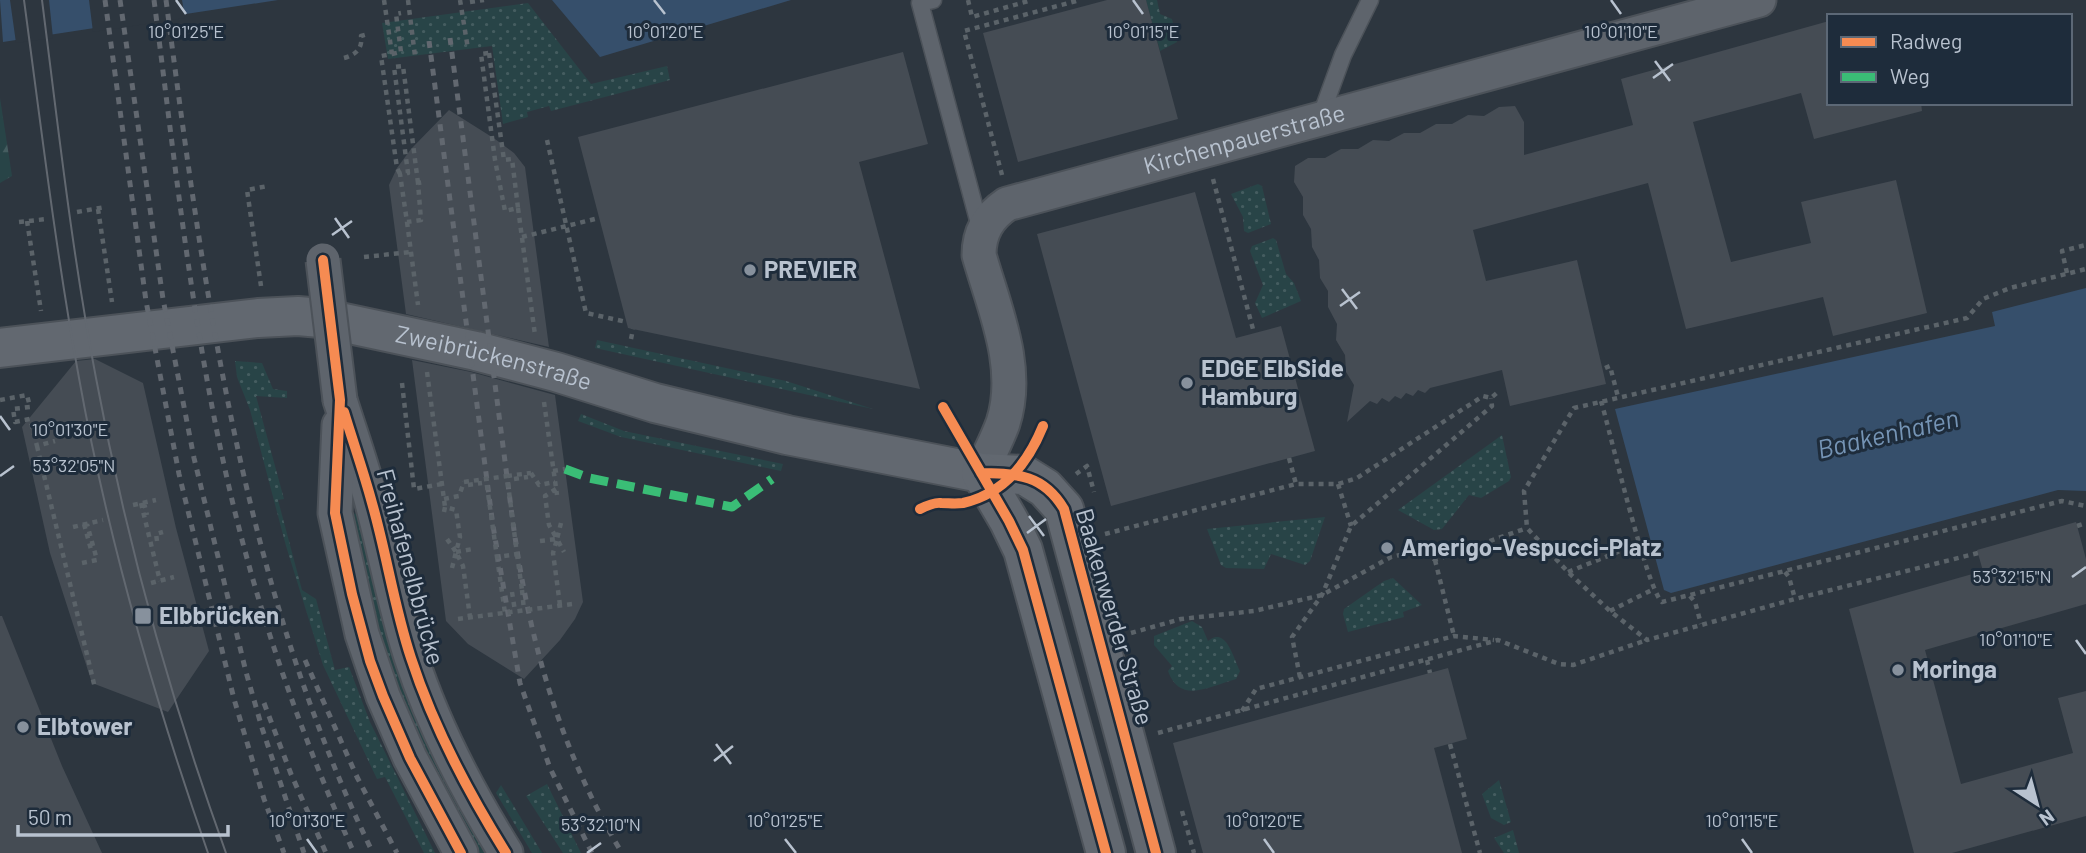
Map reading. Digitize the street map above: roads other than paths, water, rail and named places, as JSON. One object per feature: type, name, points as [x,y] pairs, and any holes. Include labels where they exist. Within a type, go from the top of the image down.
[{"type":"main road","name":"Zweibrückenstraße","points":[[0,348],[258,318],[321,318],[477,351],[655,403],[787,435],[981,473]]},
{"type":"main road","points":[[981,473],[1023,550],[1106,853]]},
{"type":"main road","name":"Baakenwerder Straße","points":[[981,473],[1024,475],[1045,488],[1064,509],[1156,853]]},
{"type":"street","name":"Kirchenpauerstraße","points":[[982,233],[988,221],[1007,204],[1759,0]]},
{"type":"street","points":[[981,473],[1003,424],[1010,373],[979,254],[982,233]]},
{"type":"street","name":"Freihafenelbbrücke","points":[[323,260],[340,400],[335,513],[362,634],[383,696],[410,758],[461,853]]},
{"type":"street","name":"Freihafenelbbrücke","points":[[340,400],[373,505],[394,602],[416,674],[443,738],[506,853]]},
{"type":"lane","points":[[933,0],[920,3],[982,233]]},
{"type":"lane","points":[[1320,118],[1343,55],[1370,0]]},
{"type":"water","points":[[0,0],[278,0],[3,42]]},
{"type":"water","points":[[552,0],[791,0],[600,57]]},
{"type":"water","name":"Baakenhafen","points":[[2086,288],[2086,491],[2058,490],[1671,593],[1664,590],[1615,409],[1995,326],[1992,312]]},
{"type":"tram line","points":[[24,0],[63,284],[91,439],[134,618],[208,853]]},
{"type":"tram line","points":[[42,0],[87,331],[108,439],[151,618],[186,736],[226,853]]},
{"type":"railway","points":[[105,0],[146,301],[179,474],[234,699],[264,799],[284,853]]},
{"type":"railway","points":[[120,0],[163,299],[194,458],[246,672],[304,853]]},
{"type":"railway","points":[[154,0],[195,306],[229,487],[253,581],[282,673],[316,764],[354,853]]},
{"type":"railway","points":[[166,0],[214,328],[260,543],[291,648],[328,752],[373,853]]},
{"type":"railway","points":[[450,38],[513,523],[528,610],[550,694],[564,735],[600,814],[622,853]]},
{"type":"railway","points":[[429,41],[493,526],[520,683],[550,768],[592,853]]},
{"type":"railway","points":[[305,660],[357,777],[397,853]]},
{"type":"railway","points":[[264,703],[291,774],[326,853]]},
{"type":"place","name":"PREVIER","points":[[750,270]]},
{"type":"place","name":"EDGE ElbSide Hamburg","points":[[1187,383]]},
{"type":"place","name":"Amerigo-Vespucci-Platz","points":[[1387,548]]},
{"type":"place","name":"Elbbrücken","points":[[143,616]]},
{"type":"place","name":"Moringa","points":[[1898,670]]},
{"type":"place","name":"Elbtower","points":[[23,727]]}]
